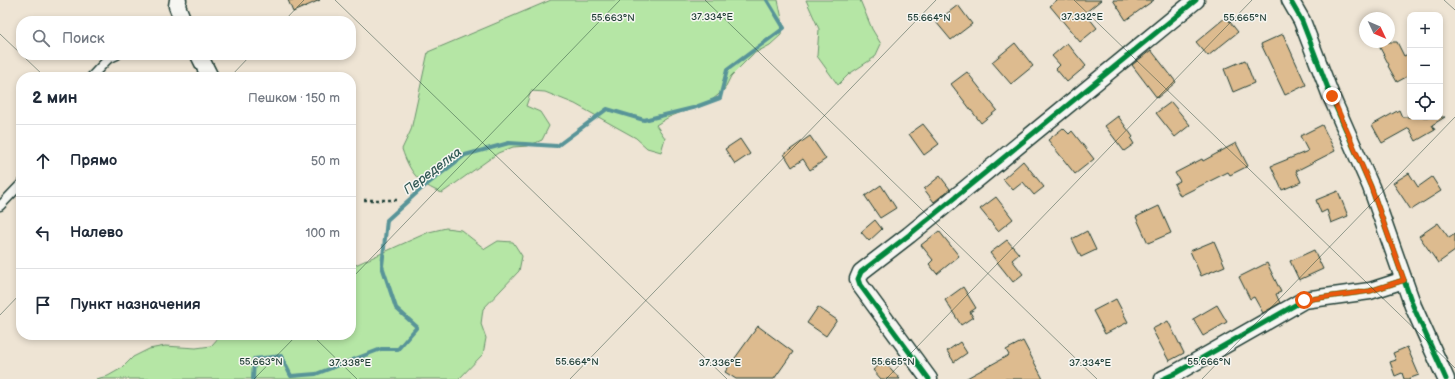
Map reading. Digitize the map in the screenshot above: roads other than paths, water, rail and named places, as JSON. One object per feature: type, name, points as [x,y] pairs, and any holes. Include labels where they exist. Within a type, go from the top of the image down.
[{"type":"street","points":[[178,0],[177,6],[181,16]]},
{"type":"street","points":[[929,379],[860,285],[858,279],[861,272],[909,235],[1196,0]]},
{"type":"street","points":[[1290,0],[1302,21],[1371,187],[1413,306],[1446,379]]},
{"type":"street","points":[[202,60],[208,72]]},
{"type":"street","points":[[1163,379],[1304,300],[1370,291],[1404,280]]},
{"type":"lane","points":[[96,72],[107,60]]},
{"type":"lane","points":[[0,206],[16,189]]},
{"type":"waterway","name":"Переделка","points":[[253,379],[254,359],[281,356],[291,376],[316,374],[381,349],[398,349],[417,327],[396,308],[382,266],[387,220],[421,189],[465,155],[509,143],[557,146],[607,109],[644,120],[693,108],[720,98],[727,70],[784,28],[767,0]]}]
